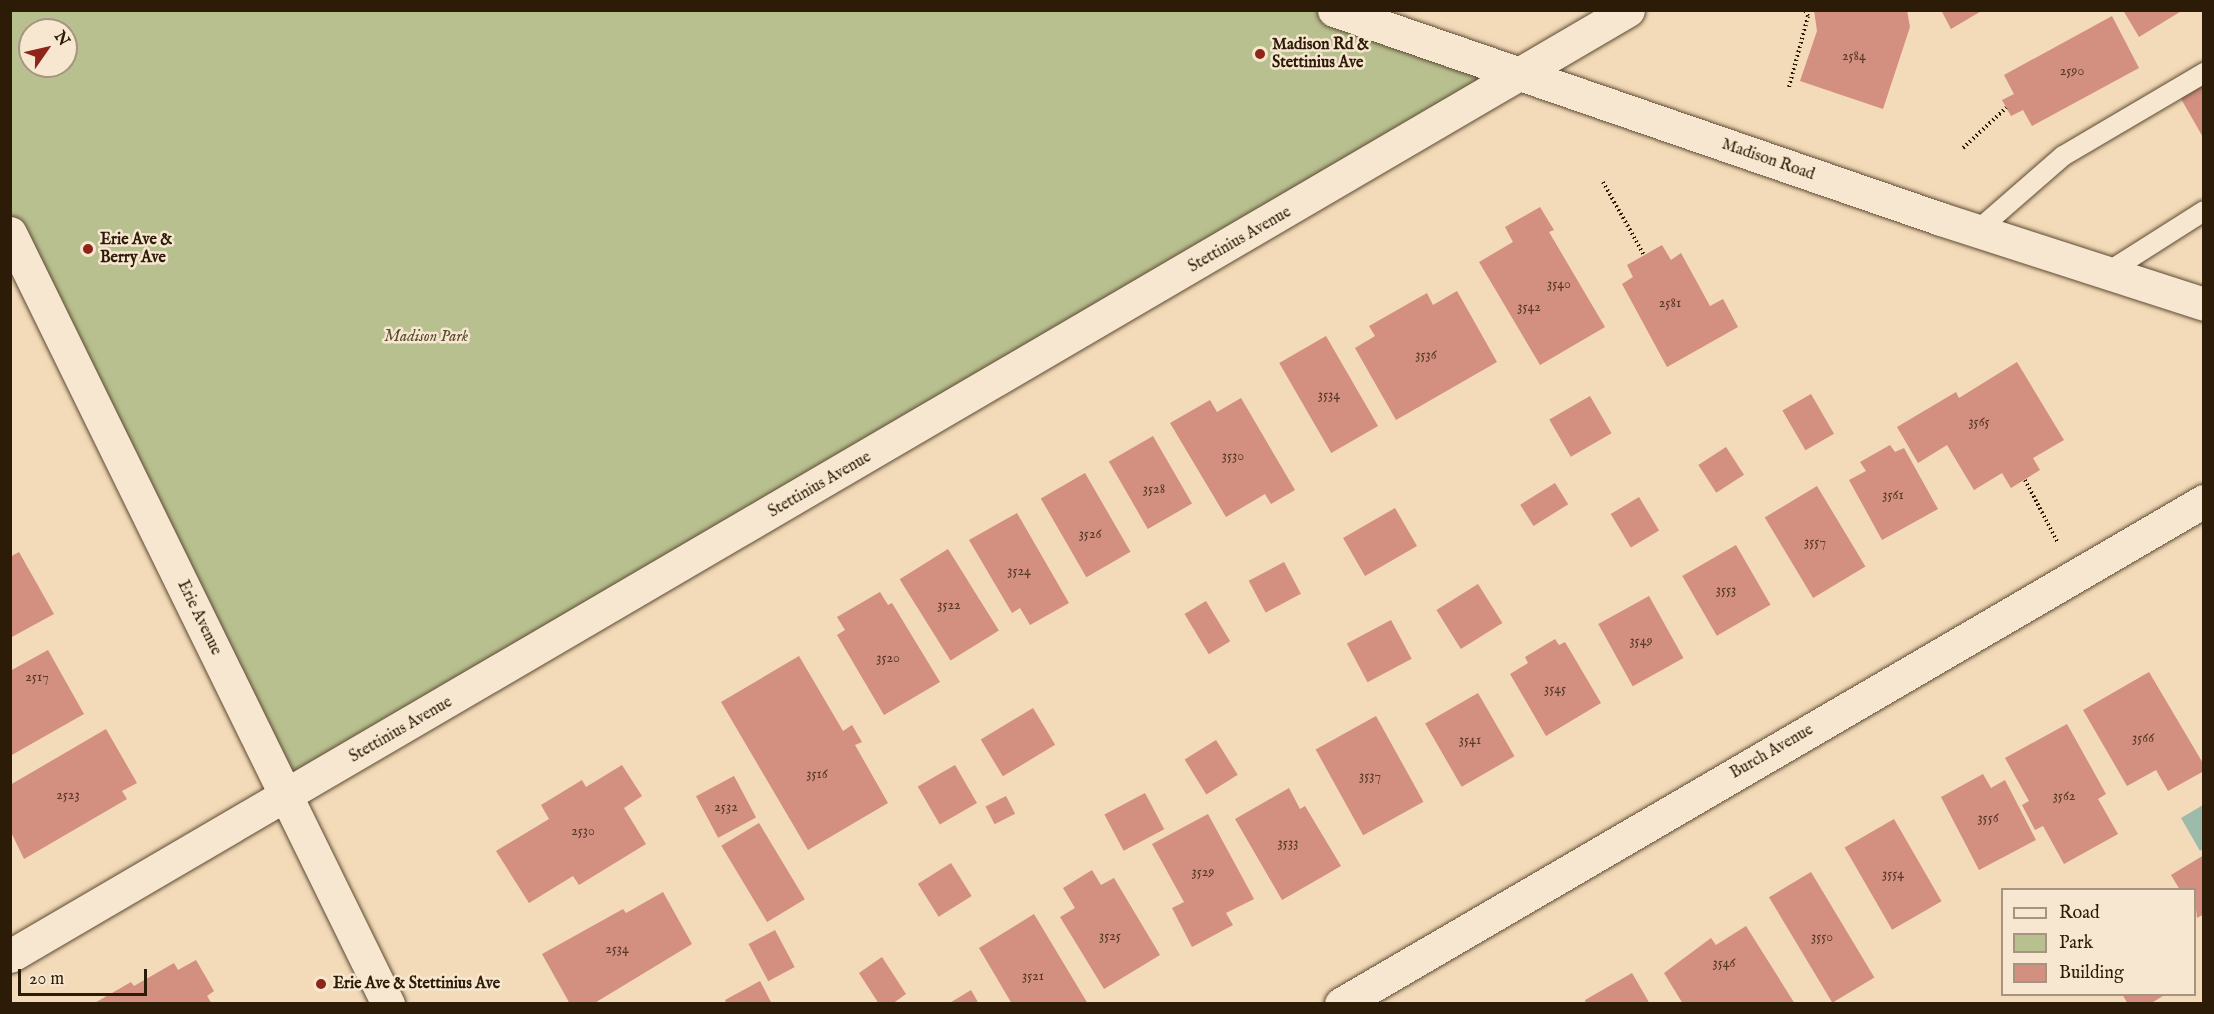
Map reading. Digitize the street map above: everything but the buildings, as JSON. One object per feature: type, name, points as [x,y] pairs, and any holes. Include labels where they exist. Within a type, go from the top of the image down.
[{"type":"street","name":"Madison Road","points":[[1334,10],[1977,231],[2204,304]]},
{"type":"street","name":"Stettinius Avenue","points":[[10,956],[287,797],[1413,139],[1628,10]]},
{"type":"street","name":"Erie Avenue","points":[[10,232],[388,1004]]},
{"type":"street","name":"Burch Avenue","points":[[1341,1004],[2204,501]]},
{"type":"lane","points":[[1977,231],[2063,156],[2204,73]]},
{"type":"lane","points":[[2108,272],[2204,212]]},
{"type":"path","points":[[1789,87],[1808,16],[1805,10]]},
{"type":"path","points":[[1962,148],[2006,108]]},
{"type":"path","points":[[1603,182],[1644,255]]},
{"type":"path","points":[[2025,480],[2078,574]]},
{"type":"green space","name":"Madison Park","points":[[1334,10],[1518,74],[287,797],[11,233],[11,11]]},
{"type":"shaded area","points":[[2203,805],[2203,849],[2200,851],[2181,818]]},
{"type":"place","name":"Madison Rd & Stettinius Ave","points":[[1260,54]]},
{"type":"place","name":"Erie Ave & Berry Ave","points":[[88,249]]},
{"type":"place","name":"Erie Ave & Stettinius Ave","points":[[321,984]]}]
